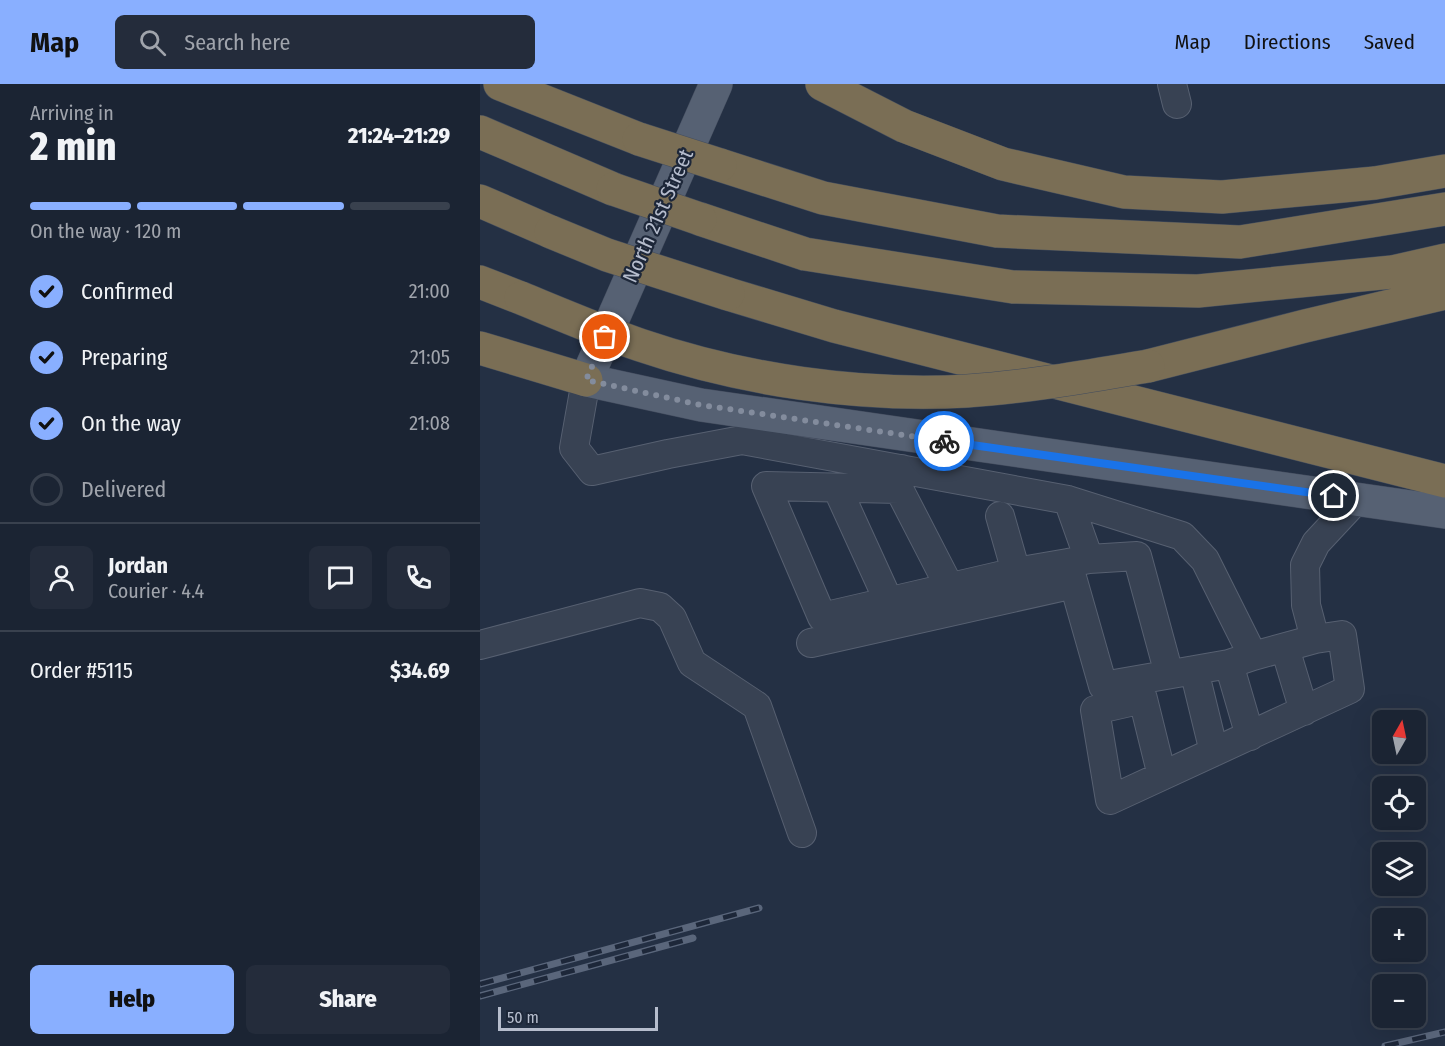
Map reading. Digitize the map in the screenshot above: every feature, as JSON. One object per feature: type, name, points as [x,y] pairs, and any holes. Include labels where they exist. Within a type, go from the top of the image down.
[{"type":"highway","points":[[500,84],[639,139],[823,198],[997,231],[1240,242],[1445,209]]},
{"type":"highway","points":[[822,84],[904,126],[1003,164],[1124,192],[1222,197],[1375,183],[1445,171]]},
{"type":"highway","points":[[480,132],[613,189],[805,254],[1013,287],[1197,291],[1392,272],[1445,260]]},
{"type":"highway","points":[[480,201],[607,255],[845,329],[1445,481]]},
{"type":"highway","points":[[480,282],[640,345],[712,366],[812,386],[894,392],[967,391],[1041,383],[1148,366],[1445,293]]},
{"type":"highway","points":[[480,348],[586,380]]},
{"type":"main road","name":"North 21st Street","points":[[586,380],[716,84]]},
{"type":"main road","points":[[586,380],[701,405],[1445,512]]},
{"type":"lane","points":[[586,380],[574,448],[592,471],[742,440],[901,479],[1068,500],[1182,536],[1205,560],[1241,660],[1250,736]]},
{"type":"lane","points":[[901,479],[837,488],[766,486],[822,617],[1016,572],[1077,569]]},
{"type":"lane","points":[[901,479],[950,588]]},
{"type":"lane","points":[[837,488],[888,602]]},
{"type":"lane","points":[[1315,639],[1306,605],[1305,565],[1316,543],[1357,499]]},
{"type":"lane","points":[[1068,500],[1077,569],[1102,686],[1140,690]]},
{"type":"lane","points":[[1000,516],[1016,572]]},
{"type":"lane","points":[[810,643],[1077,569],[1137,556],[1214,752]]},
{"type":"lane","points":[[480,645],[640,603],[660,607],[672,618],[692,663],[758,706],[802,832]]},
{"type":"lane","points":[[1342,635],[1350,690],[1110,800],[1095,710],[1182,672],[1285,648],[1315,639],[1342,635]]},
{"type":"lane","points":[[1285,648],[1304,711]]},
{"type":"lane","points":[[1140,690],[1162,776]]},
{"type":"railway","points":[[480,984],[759,908]]},
{"type":"railway","points":[[480,996],[693,938]]},
{"type":"railway","points":[[1385,1046],[1445,1032]]},
{"type":"way so far","points":[[605,337],[586,380],[701,405],[944,441]]},
{"type":"route","points":[[944,441],[1334,496]]}]
